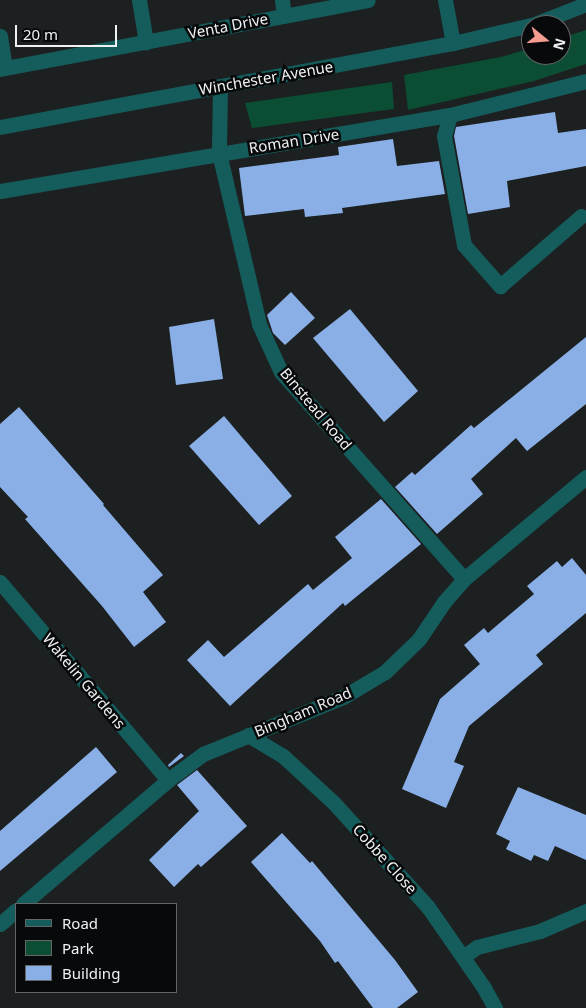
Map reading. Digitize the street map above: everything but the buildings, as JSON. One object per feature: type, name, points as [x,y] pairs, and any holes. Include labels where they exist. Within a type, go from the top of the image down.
[{"type":"street","points":[[139,0],[146,42]]},
{"type":"street","points":[[282,0],[284,16]]},
{"type":"street","name":"Venta Drive","points":[[3,68],[368,0]]},
{"type":"street","points":[[445,0],[453,44]]},
{"type":"street","name":"Winchester Avenue","points":[[558,15],[586,4]]},
{"type":"street","name":"Winchester Avenue","points":[[0,127],[453,44],[521,28]]},
{"type":"street","points":[[0,36],[3,68]]},
{"type":"street","name":"Roman Drive","points":[[0,191],[450,115],[586,80]]},
{"type":"street","name":"Binstead Road","points":[[220,86],[219,153],[259,324],[281,372],[464,579]]},
{"type":"street","points":[[450,115],[444,136],[462,238],[474,258],[500,286],[581,216]]},
{"type":"street","name":"Bingham Road","points":[[24,903],[168,780],[203,754],[343,697],[385,672],[420,639],[444,602],[464,579],[586,477]]},
{"type":"street","name":"Wakelin Gardens","points":[[0,582],[168,780]]},
{"type":"street","name":"Cobbe Close","points":[[248,735],[283,756],[334,803],[428,908],[484,988],[494,1008]]},
{"type":"street","points":[[463,957],[477,947],[540,931],[586,910]]},
{"type":"street","points":[[0,924],[15,911]]},
{"type":"green space","points":[[586,30],[586,64],[534,81],[408,110],[404,75],[501,57],[521,51],[521,65],[571,65],[571,35]]},
{"type":"green space","points":[[392,82],[394,109],[252,128],[245,103]]}]
